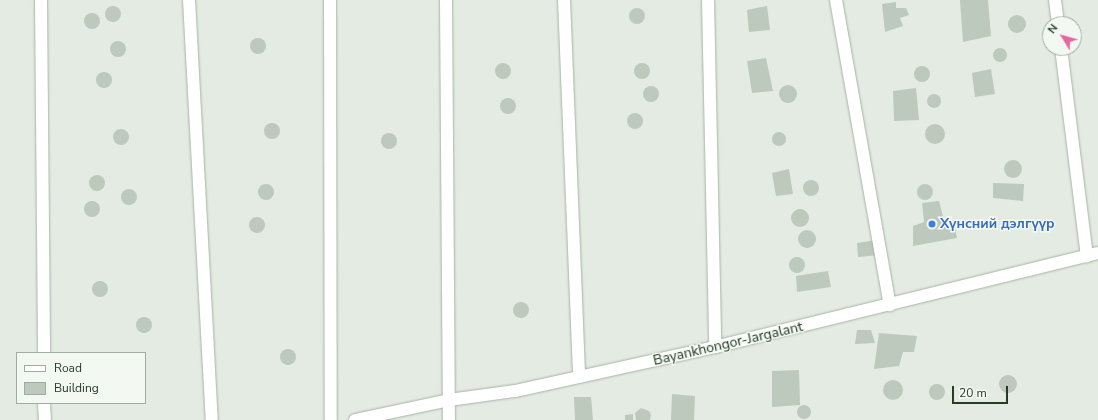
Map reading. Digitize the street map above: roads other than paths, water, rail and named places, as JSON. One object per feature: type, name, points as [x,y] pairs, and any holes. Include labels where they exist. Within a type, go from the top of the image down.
[{"type":"street","points":[[41,0],[44,352]]},
{"type":"street","points":[[188,0],[212,420]]},
{"type":"street","points":[[330,0],[331,420]]},
{"type":"street","points":[[446,0],[449,420]]},
{"type":"street","points":[[564,0],[579,378]]},
{"type":"street","points":[[708,0],[715,347]]},
{"type":"street","points":[[836,0],[890,305]]},
{"type":"street","points":[[1055,0],[1057,16]]},
{"type":"street","points":[[1062,56],[1092,255]]},
{"type":"street","name":"Bayankhongor-Jargalant","points":[[355,420],[449,400],[515,391],[579,378],[715,347],[1092,255]]},
{"type":"street","points":[[44,404],[45,420]]},
{"type":"place","name":"Хүнсний дэлгүүр","points":[[932,224]]}]
